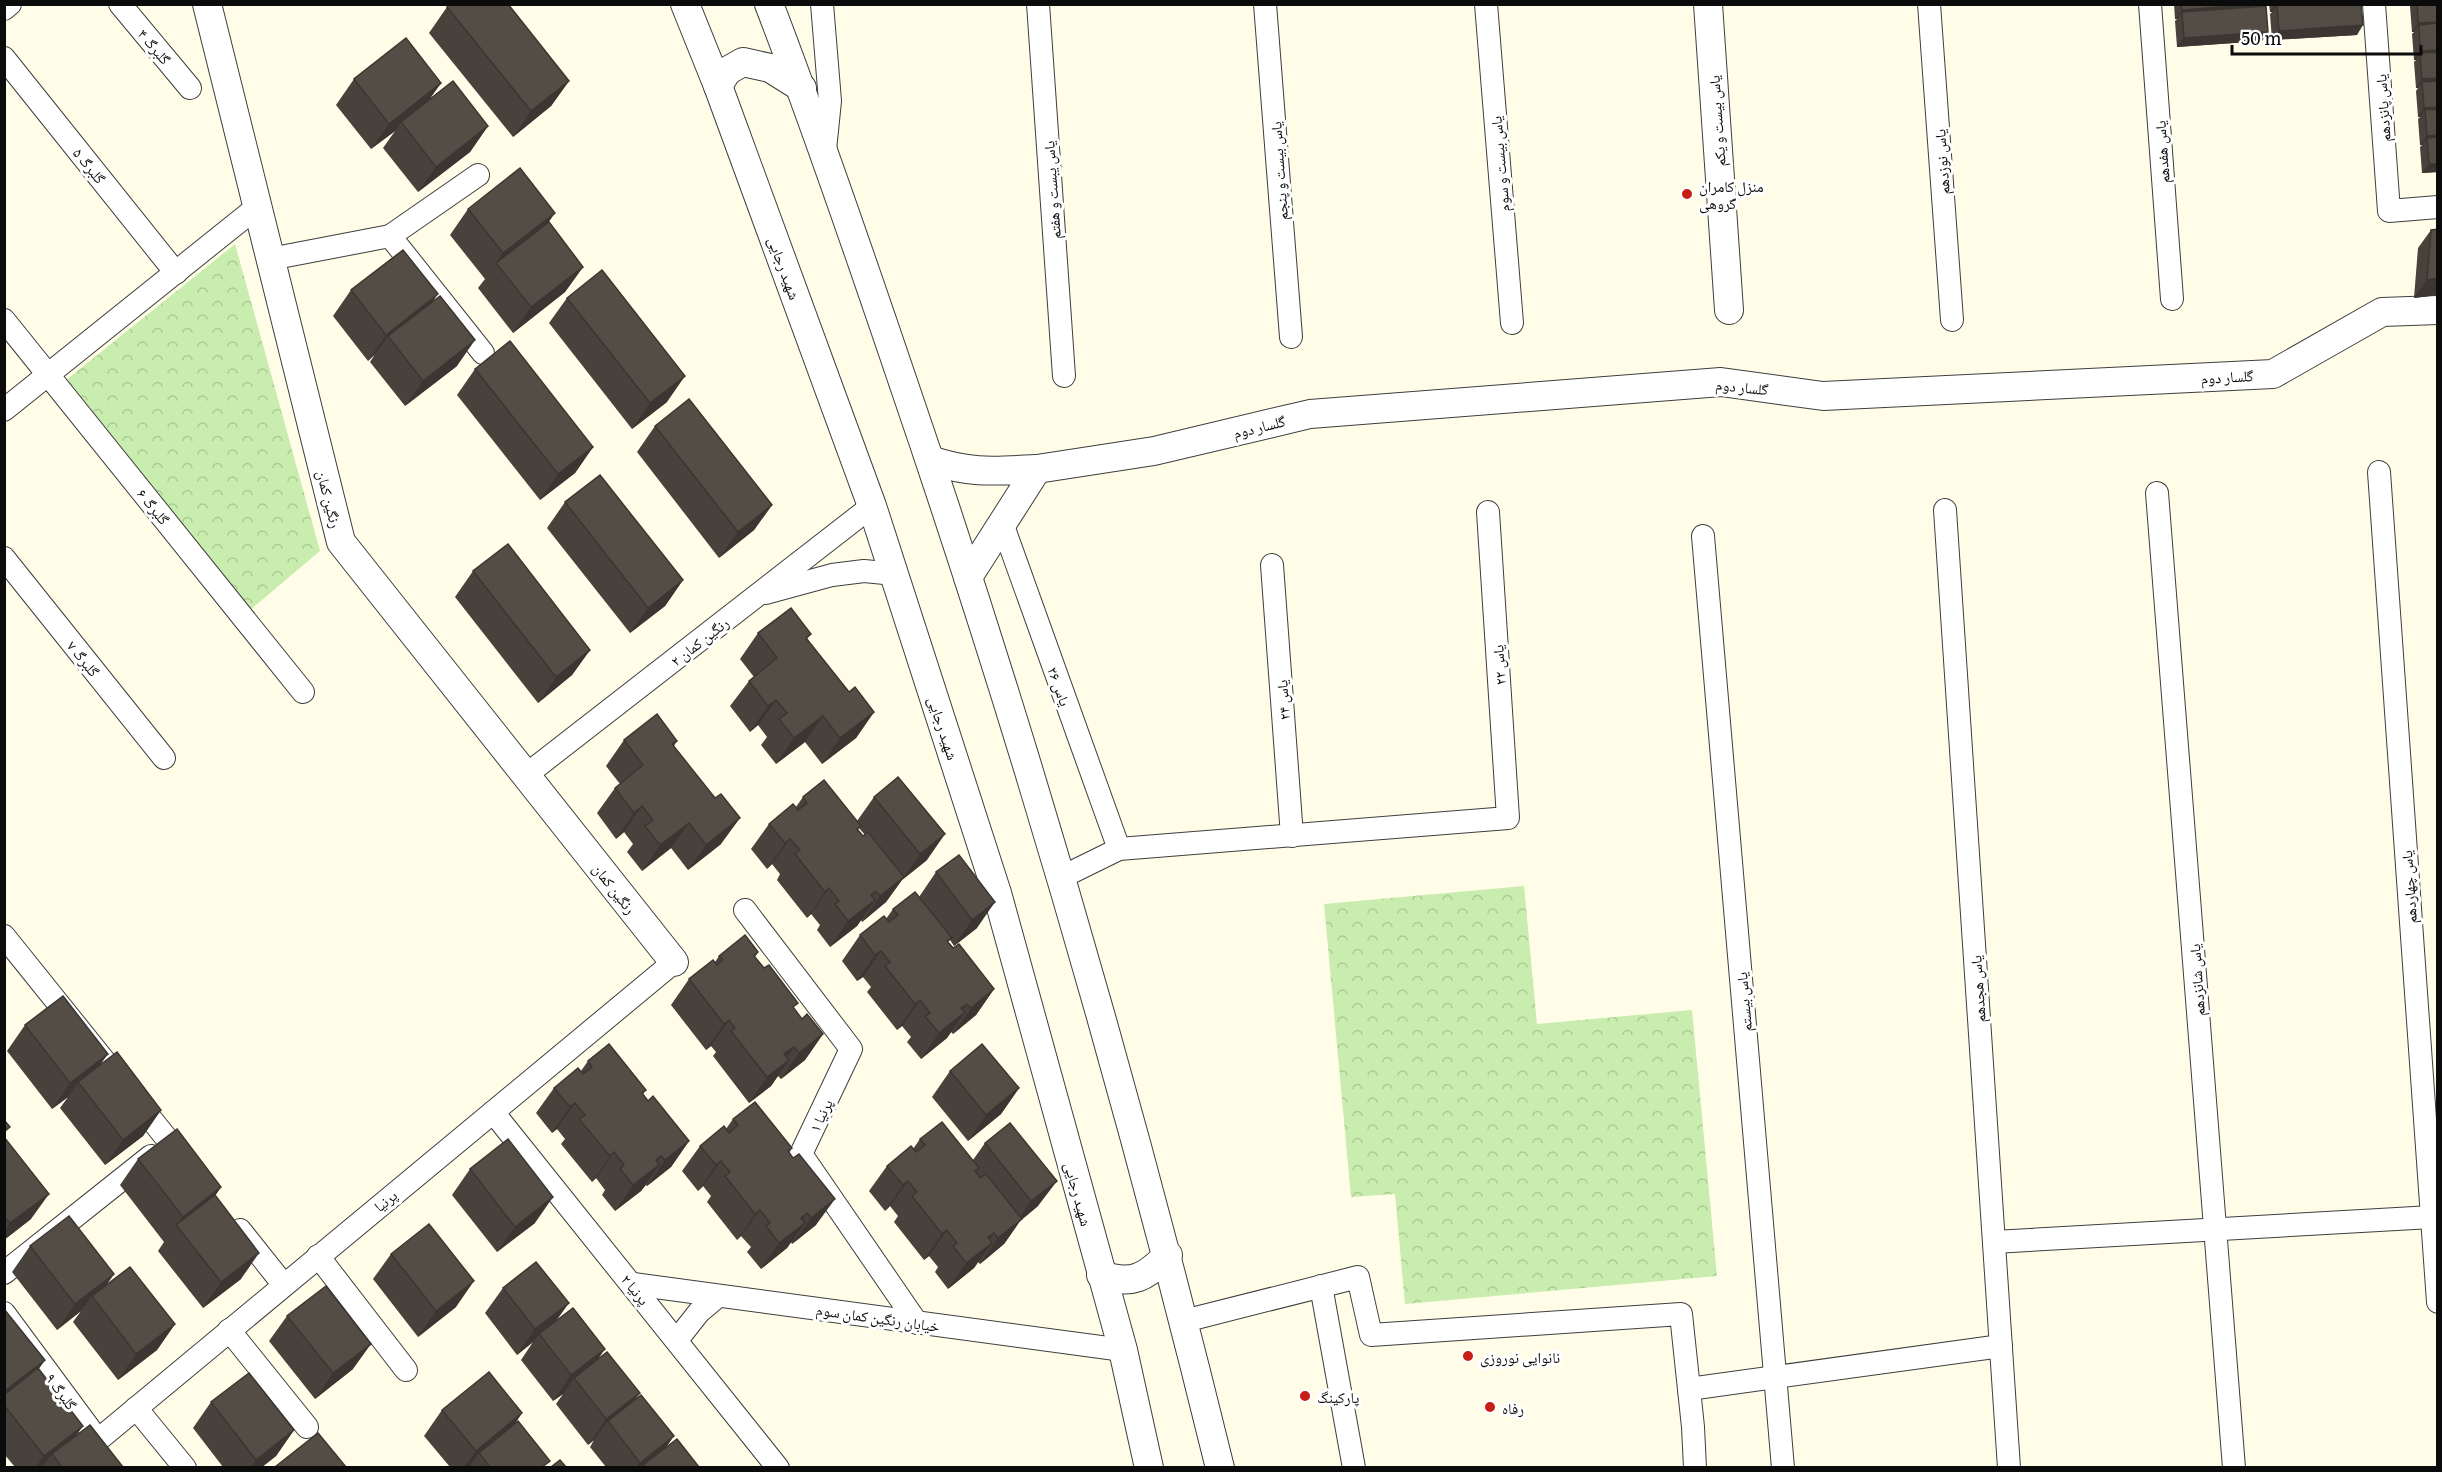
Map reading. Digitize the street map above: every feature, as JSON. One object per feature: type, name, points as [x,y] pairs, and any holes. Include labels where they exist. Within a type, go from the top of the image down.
[{"type":"street","points":[[4,9],[10,4]]},
{"type":"street","name":"گلبرگ ۴","points":[[120,4],[190,88]]},
{"type":"street","name":"رنگین کمان","points":[[207,4],[341,542],[674,962]]},
{"type":"street","name":"شهید رجایی","points":[[685,4],[718,86],[872,506],[997,893],[1123,1350],[1149,1467]]},
{"type":"street","points":[[769,4],[825,152],[930,460],[1062,877],[1168,1255],[1220,1467]]},
{"type":"street","points":[[822,4],[830,101],[825,152]]},
{"type":"street","name":"یاس یبست و هفتم","points":[[1038,4],[1064,376]]},
{"type":"street","name":"یاس بیست و پنجم","points":[[1265,4],[1291,337]]},
{"type":"street","name":"یاس بیست و سوم","points":[[1486,4],[1512,323]]},
{"type":"street","name":"یاس بیست و یکم","points":[[1708,4],[1729,310]]},
{"type":"street","name":"یاس نوزدهم","points":[[1929,4],[1952,320]]},
{"type":"street","name":"یاس هفدهم","points":[[2150,4],[2172,299]]},
{"type":"street","name":"یاس پانزدهم","points":[[2374,4],[2389,211],[2438,207]]},
{"type":"street","name":"گلبرگ ۵","points":[[4,58],[176,273]]},
{"type":"street","points":[[718,86],[727,71],[742,62],[770,68],[802,88]]},
{"type":"street","points":[[270,259],[390,236],[478,174]]},
{"type":"street","points":[[4,410],[258,207]]},
{"type":"street","points":[[390,236],[483,353]]},
{"type":"street","name":"گلسار دوم","points":[[930,460],[956,469],[978,472],[1037,469],[1154,451],[1310,414],[1721,382],[1823,396],[2273,374],[2382,312],[2438,310]]},
{"type":"street","name":"گلبرگ ۶","points":[[4,320],[303,692]]},
{"type":"street","points":[[968,577],[1037,469]]},
{"type":"street","name":"یاس چهاردهم","points":[[2379,472],[2438,1302]]},
{"type":"street","name":"یاس شانزدهم","points":[[2157,493],[2234,1467]]},
{"type":"street","name":"رنگین کمان ۲","points":[[526,775],[872,506]]},
{"type":"street","name":"یاس هجدهم","points":[[1945,510],[2009,1467]]},
{"type":"street","name":"یاس ۲۲","points":[[1292,836],[1508,818],[1488,512]]},
{"type":"street","name":"یاس ۲۶","points":[[1002,523],[1119,849]]},
{"type":"street","name":"یاس بیستم","points":[[1703,536],[1783,1467]]},
{"type":"street","name":"گلبرگ ۷","points":[[4,558],[164,758]]},
{"type":"street","name":"یاس ۲۴","points":[[1272,565],[1292,836]]},
{"type":"street","points":[[756,596],[832,575],[864,571],[895,574]]},
{"type":"street","points":[[1062,877],[1119,849],[1292,836]]},
{"type":"street","name":"پرنیا ۱","points":[[745,910],[851,1049],[801,1154],[917,1323]]},
{"type":"street","points":[[4,936],[198,1177]]},
{"type":"street","name":"پرنیا","points":[[98,1440],[283,1284],[674,962]]},
{"type":"street","name":"پرنیا ۲","points":[[493,1112],[778,1467]]},
{"type":"street","points":[[4,1273],[169,1142]]},
{"type":"street","points":[[226,1213],[283,1284]]},
{"type":"street","points":[[1994,1242],[2432,1217]]},
{"type":"street","points":[[1101,1275],[1116,1280],[1137,1279],[1152,1270],[1168,1255]]},
{"type":"street","points":[[318,1256],[406,1370]]},
{"type":"street","points":[[1184,1322],[1358,1277],[1371,1335],[1681,1314],[1695,1467]]},
{"type":"street","name":"خیابان رنگین کمان سوم","points":[[633,1284],[1123,1350]]},
{"type":"street","points":[[1321,1286],[1353,1467]]},
{"type":"street","points":[[677,1340],[699,1312],[718,1296]]},
{"type":"street","name":"گلبرگ ۹","points":[[4,1313],[98,1440]]},
{"type":"street","points":[[229,1330],[307,1427]]},
{"type":"street","points":[[1689,1389],[2001,1346]]},
{"type":"street","points":[[136,1408],[185,1467]]},
{"type":"green space","points":[[235,244],[320,551],[250,610],[65,381]]},
{"type":"green space","points":[[1524,886],[1537,1024],[1692,1010],[1717,1276],[1405,1304],[1395,1194],[1351,1197],[1324,904]]},
{"type":"building","points":[[450,4],[508,4],[569,81],[531,111],[447,7]]},
{"type":"building","points":[[2181,4],[2256,4],[2182,10]]},
{"type":"building","points":[[2361,4],[2363,25],[2279,31],[2277,5]]},
{"type":"building","points":[[2417,4],[2438,4],[2438,22],[2418,23]]},
{"type":"building","points":[[2266,6],[2268,32],[2184,38],[2182,12]]},
{"type":"building","points":[[2438,23],[2438,50],[2420,51],[2419,25]]},
{"type":"building","points":[[406,38],[441,83],[389,124],[354,79]]},
{"type":"building","points":[[2438,52],[2438,78],[2422,79],[2420,53]]},
{"type":"building","points":[[453,81],[488,126],[436,167],[401,122]]},
{"type":"building","points":[[2438,81],[2438,107],[2424,108],[2422,82]]},
{"type":"building","points":[[2438,109],[2438,135],[2427,136],[2425,110]]},
{"type":"building","points":[[2438,137],[2438,164],[2429,164],[2427,138]]},
{"type":"building","points":[[520,168],[555,213],[503,253],[468,209]]},
{"type":"building","points":[[549,222],[583,267],[531,307],[496,263]]},
{"type":"building","points":[[2438,229],[2438,278],[2427,280],[2431,230]]},
{"type":"building","points":[[403,250],[438,294],[386,335],[351,290]]},
{"type":"building","points":[[602,270],[685,376],[650,403],[567,298]]},
{"type":"building","points":[[440,296],[475,340],[423,381],[388,336]]},
{"type":"building","points":[[510,341],[593,447],[558,474],[475,369]]},
{"type":"building","points":[[689,399],[772,505],[738,532],[655,426]]},
{"type":"building","points":[[600,475],[683,580],[648,608],[565,502]]},
{"type":"building","points":[[508,544],[590,650],[556,677],[473,571]]},
{"type":"building","points":[[791,608],[811,634],[806,638],[849,692],[855,687],[874,712],[840,738],[823,716],[794,738],[779,719],[787,713],[776,700],[768,706],[749,681],[777,658],[758,633]]},
{"type":"building","points":[[657,714],[677,741],[672,744],[715,798],[721,794],[740,818],[706,845],[689,823],[660,845],[645,826],[653,820],[642,806],[634,813],[615,788],[643,765],[624,740]]},
{"type":"building","points":[[898,777],[945,834],[920,854],[874,797]]},
{"type":"building","points":[[824,780],[861,826],[857,829],[863,836],[868,832],[904,877],[880,896],[876,891],[871,895],[875,900],[848,921],[835,904],[839,901],[829,888],[825,892],[795,854],[800,850],[790,839],[785,843],[769,824],[793,804],[798,810],[807,803],[803,797]]},
{"type":"building","points":[[959,855],[995,902],[972,920],[936,872]]},
{"type":"building","points":[[915,892],[952,938],[947,941],[953,948],[959,944],[994,989],[971,1008],[967,1004],[961,1008],[965,1012],[939,1033],[925,1016],[930,1013],[920,1000],[915,1004],[885,966],[890,962],[881,951],[875,955],[860,935],[884,916],[889,922],[898,915],[893,909]]},
{"type":"building","points":[[745,935],[758,952],[754,956],[764,968],[769,965],[798,1003],[793,1007],[802,1019],[807,1014],[823,1034],[799,1053],[794,1047],[784,1054],[789,1060],[767,1077],[731,1031],[735,1028],[729,1020],[724,1024],[689,979],[713,960],[717,965],[723,960],[719,956]]},
{"type":"building","points":[[63,996],[108,1054],[70,1083],[25,1025]]},
{"type":"building","points":[[609,1044],[646,1090],[642,1093],[648,1101],[653,1096],[689,1141],[665,1160],[661,1156],[656,1160],[659,1165],[633,1185],[620,1169],[624,1165],[614,1152],[610,1156],[579,1119],[585,1115],[575,1103],[570,1107],[554,1088],[578,1068],[583,1074],[592,1067],[588,1061]]},
{"type":"building","points":[[982,1044],[1019,1088],[986,1115],[950,1071]]},
{"type":"building","points":[[117,1052],[161,1110],[123,1140],[78,1082]]},
{"type":"building","points":[[755,1102],[792,1148],[788,1151],[793,1158],[799,1154],[835,1199],[811,1218],[807,1213],[801,1218],[805,1223],[779,1243],[766,1226],[770,1223],[760,1210],[755,1214],[725,1176],[730,1172],[721,1161],[716,1165],[700,1146],[724,1126],[729,1133],[738,1125],[733,1119]]},
{"type":"building","points":[[4,1120],[10,1127],[4,1132]]},
{"type":"building","points":[[942,1122],[979,1168],[975,1171],[980,1178],[986,1174],[1022,1219],[998,1238],[994,1233],[988,1237],[992,1243],[966,1263],[953,1246],[957,1243],[947,1230],[942,1234],[912,1196],[917,1192],[908,1181],[903,1185],[887,1166],[911,1146],[916,1152],[925,1145],[920,1139]]},
{"type":"building","points":[[1010,1123],[1057,1181],[1031,1201],[985,1143]]},
{"type":"building","points":[[177,1129],[221,1187],[183,1217],[138,1159]]},
{"type":"building","points":[[4,1137],[49,1194],[10,1223],[4,1216]]},
{"type":"building","points":[[508,1139],[553,1197],[515,1227],[470,1169]]},
{"type":"building","points":[[215,1195],[259,1253],[221,1282],[176,1225]]},
{"type":"building","points":[[69,1216],[114,1274],[75,1304],[30,1246]]},
{"type":"building","points":[[429,1224],[474,1281],[436,1311],[391,1254]]},
{"type":"building","points":[[536,1262],[569,1303],[535,1329],[503,1288]]},
{"type":"building","points":[[130,1267],[175,1324],[136,1354],[92,1296]]},
{"type":"building","points":[[326,1286],[371,1344],[333,1373],[287,1316]]},
{"type":"building","points":[[573,1308],[605,1349],[571,1375],[539,1334]]},
{"type":"building","points":[[4,1309],[45,1360],[6,1390],[4,1388]]},
{"type":"building","points":[[607,1352],[640,1393],[606,1419],[574,1378]]},
{"type":"building","points":[[38,1368],[83,1426],[44,1456],[4,1405],[4,1395]]},
{"type":"building","points":[[489,1372],[522,1413],[476,1451],[442,1410]]},
{"type":"building","points":[[249,1373],[294,1430],[256,1460],[211,1402]]},
{"type":"building","points":[[641,1395],[674,1436],[640,1463],[608,1421]]},
{"type":"building","points":[[518,1421],[550,1461],[542,1467],[490,1467],[479,1453]]},
{"type":"building","points":[[90,1425],[123,1467],[62,1467],[52,1454]]},
{"type":"building","points":[[318,1433],[346,1467],[275,1467]]},
{"type":"building","points":[[677,1439],[699,1467],[646,1467],[643,1465]]},
{"type":"building","points":[[560,1460],[566,1467],[551,1467]]},
{"type":"place","name":"منزل کامران گروهی","points":[[1687,194]]},
{"type":"place","name":"نانوایی نوروزی","points":[[1468,1356]]},
{"type":"place","name":"پارکینگ","points":[[1305,1396]]},
{"type":"place","name":"رفاه","points":[[1490,1407]]}]
